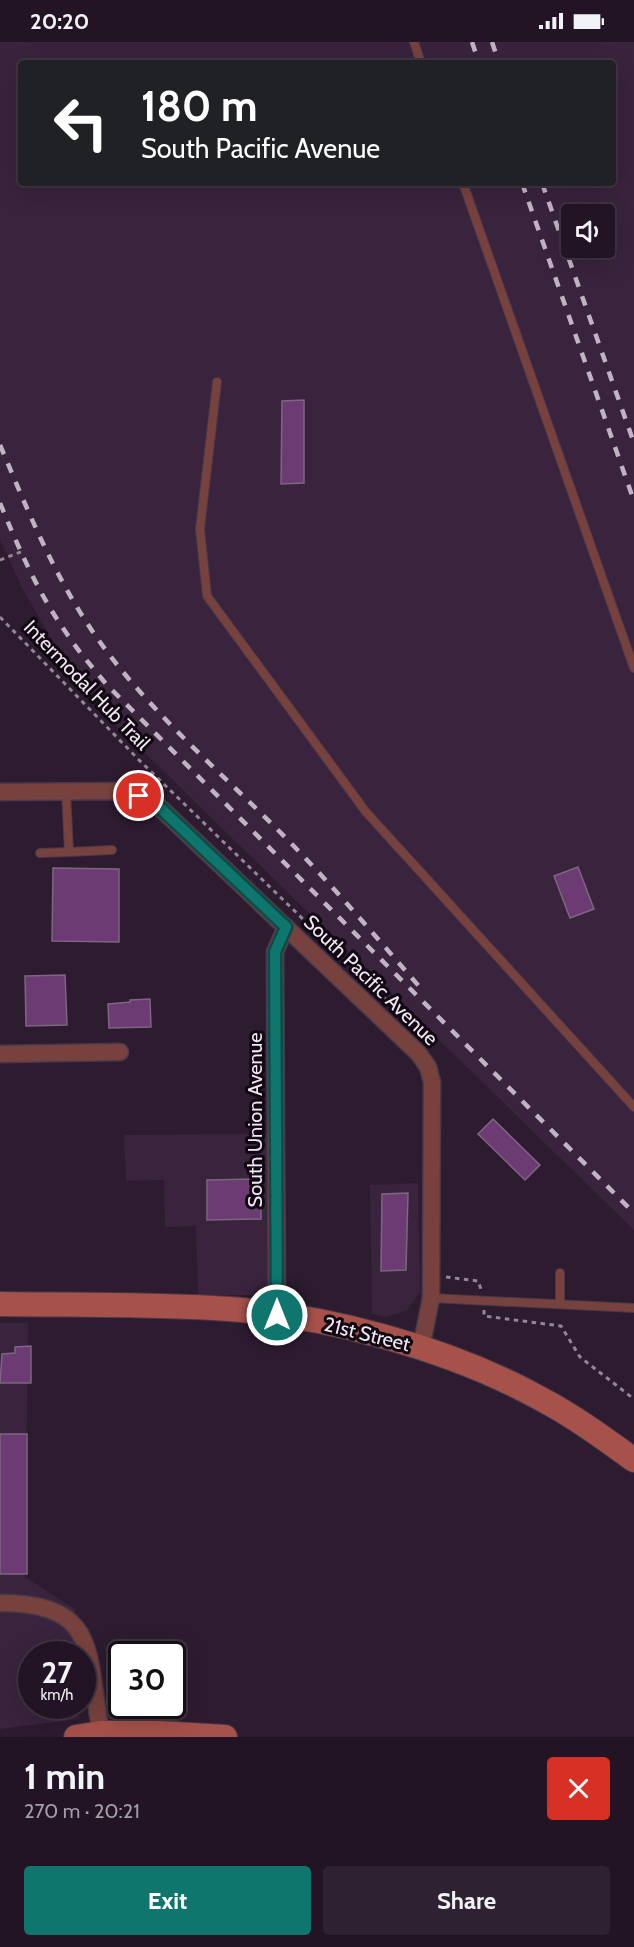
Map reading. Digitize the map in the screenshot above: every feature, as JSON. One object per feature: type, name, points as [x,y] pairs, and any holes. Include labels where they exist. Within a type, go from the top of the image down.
[{"type":"main road","name":"21st Street","points":[[0,1304],[215,1308],[277,1315],[350,1328],[421,1348],[483,1371],[544,1400],[634,1460]]},
{"type":"main road","points":[[76,1737],[158,1733],[225,1737]]},
{"type":"street","name":"South Pacific Avenue","points":[[0,792],[124,791],[153,801],[418,1053],[428,1067],[432,1082],[431,1298],[421,1348]]},
{"type":"street","name":"South Union Avenue","points":[[277,1315],[275,952],[286,927]]},
{"type":"street","points":[[0,1054],[120,1052]]},
{"type":"street","points":[[0,1603],[22,1603],[56,1612],[65,1616],[82,1635],[90,1661],[101,1735]]},
{"type":"lane","points":[[414,42],[420,60]]},
{"type":"lane","points":[[464,186],[634,668]]},
{"type":"lane","points":[[217,382],[200,529],[207,596],[366,812],[634,1107]]},
{"type":"lane","points":[[66,791],[69,852]]},
{"type":"lane","points":[[40,853],[112,850]]},
{"type":"lane","points":[[560,1273],[560,1304]]},
{"type":"lane","points":[[431,1298],[634,1308]]},
{"type":"path","points":[[0,560],[23,550]]},
{"type":"path","name":"Intermodal Hub Trail","points":[[0,617],[139,760],[411,1023]]},
{"type":"path","points":[[432,1272],[453,1279],[478,1281],[482,1293]]},
{"type":"path","points":[[484,1316],[561,1326],[580,1357],[634,1399]]},
{"type":"shaded area","points":[[0,42],[634,42],[634,1230],[120,729],[97,703],[56,647],[21,586],[0,539]]},
{"type":"shaded area","points":[[269,1134],[271,1295],[198,1295],[196,1226],[165,1227],[164,1180],[126,1181],[124,1135]]},
{"type":"shaded area","points":[[418,1183],[420,1292],[407,1310],[387,1317],[372,1314],[370,1185]]},
{"type":"shaded area","points":[[0,1323],[28,1323],[25,1577],[75,1609],[76,1641],[18,1641],[18,1719],[79,1719],[0,1729]]},
{"type":"building","points":[[304,400],[304,483],[281,484],[282,401]]},
{"type":"building","points":[[578,867],[594,909],[570,918],[554,876]]},
{"type":"building","points":[[53,868],[119,869],[119,942],[52,941]]},
{"type":"building","points":[[65,975],[67,1025],[26,1026],[25,976]]},
{"type":"building","points":[[150,999],[151,1027],[109,1028],[108,1004]]},
{"type":"building","points":[[493,1119],[540,1165],[525,1180],[478,1134]]},
{"type":"building","points":[[261,1179],[261,1219],[207,1220],[207,1180]]},
{"type":"building","points":[[408,1193],[406,1270],[381,1271],[382,1194]]},
{"type":"building","points":[[31,1346],[31,1383],[0,1383],[2,1354],[15,1353],[15,1347]]},
{"type":"building","points":[[0,1434],[27,1434],[27,1574],[0,1574]]},
{"type":"railway","points":[[472,42],[478,60]]},
{"type":"railway","points":[[492,42],[498,60]]},
{"type":"railway","points":[[523,186],[634,501]]},
{"type":"railway","points":[[543,186],[634,443]]},
{"type":"railway","points":[[0,445],[54,566],[80,613],[114,661],[158,712],[316,869],[424,992]]},
{"type":"railway","points":[[0,503],[47,603],[72,641],[107,685],[634,1213]]},
{"type":"route","points":[[139,796],[153,801],[286,927],[275,952],[277,1315]]}]
